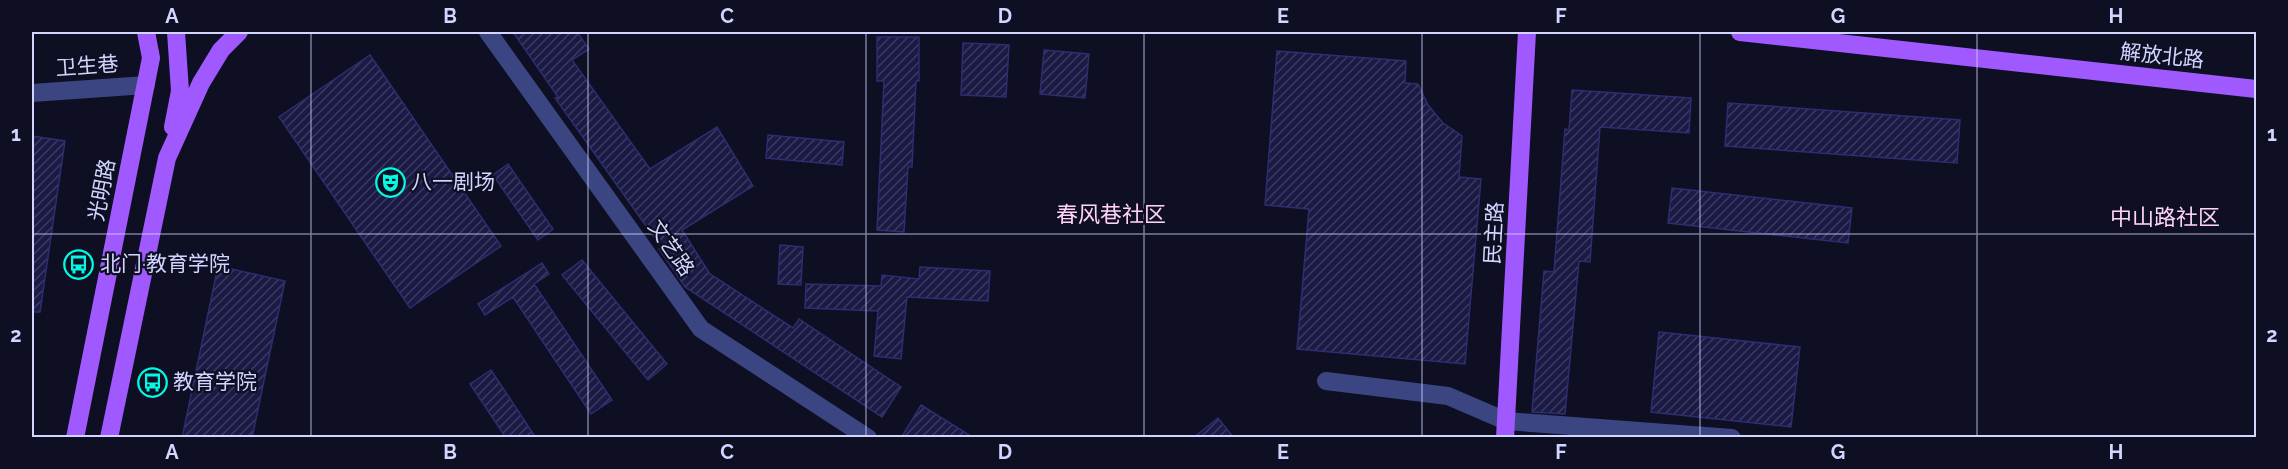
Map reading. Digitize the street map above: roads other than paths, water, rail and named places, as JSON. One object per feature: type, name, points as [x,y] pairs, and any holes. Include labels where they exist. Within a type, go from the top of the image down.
[{"type":"main road","name":"光明路","points":[[75,438],[151,58],[146,32]]},
{"type":"main road","points":[[109,438],[180,92],[176,32]]},
{"type":"main road","points":[[167,158],[201,83],[221,50],[239,32]]},
{"type":"main road","name":"民主路","points":[[1506,429],[1527,32]]},
{"type":"main road","name":"解放北路","points":[[1740,32],[1796,35],[2256,88]]},
{"type":"street","name":"文艺路","points":[[488,32],[701,329],[868,438]]},
{"type":"street","name":"卫生巷","points":[[32,93],[146,85]]},
{"type":"street","points":[[1326,381],[1448,396],[1506,429],[1732,438]]},
{"type":"place","name":"八一剧场","points":[[390,182]]},
{"type":"place","name":"北门·教育学院","points":[[79,264]]},
{"type":"place","name":"教育学院","points":[[152,382]]},
{"type":"district","name":"春风巷社区","points":[[1111,214]]},
{"type":"district","name":"中山路社区","points":[[2165,217]]}]
